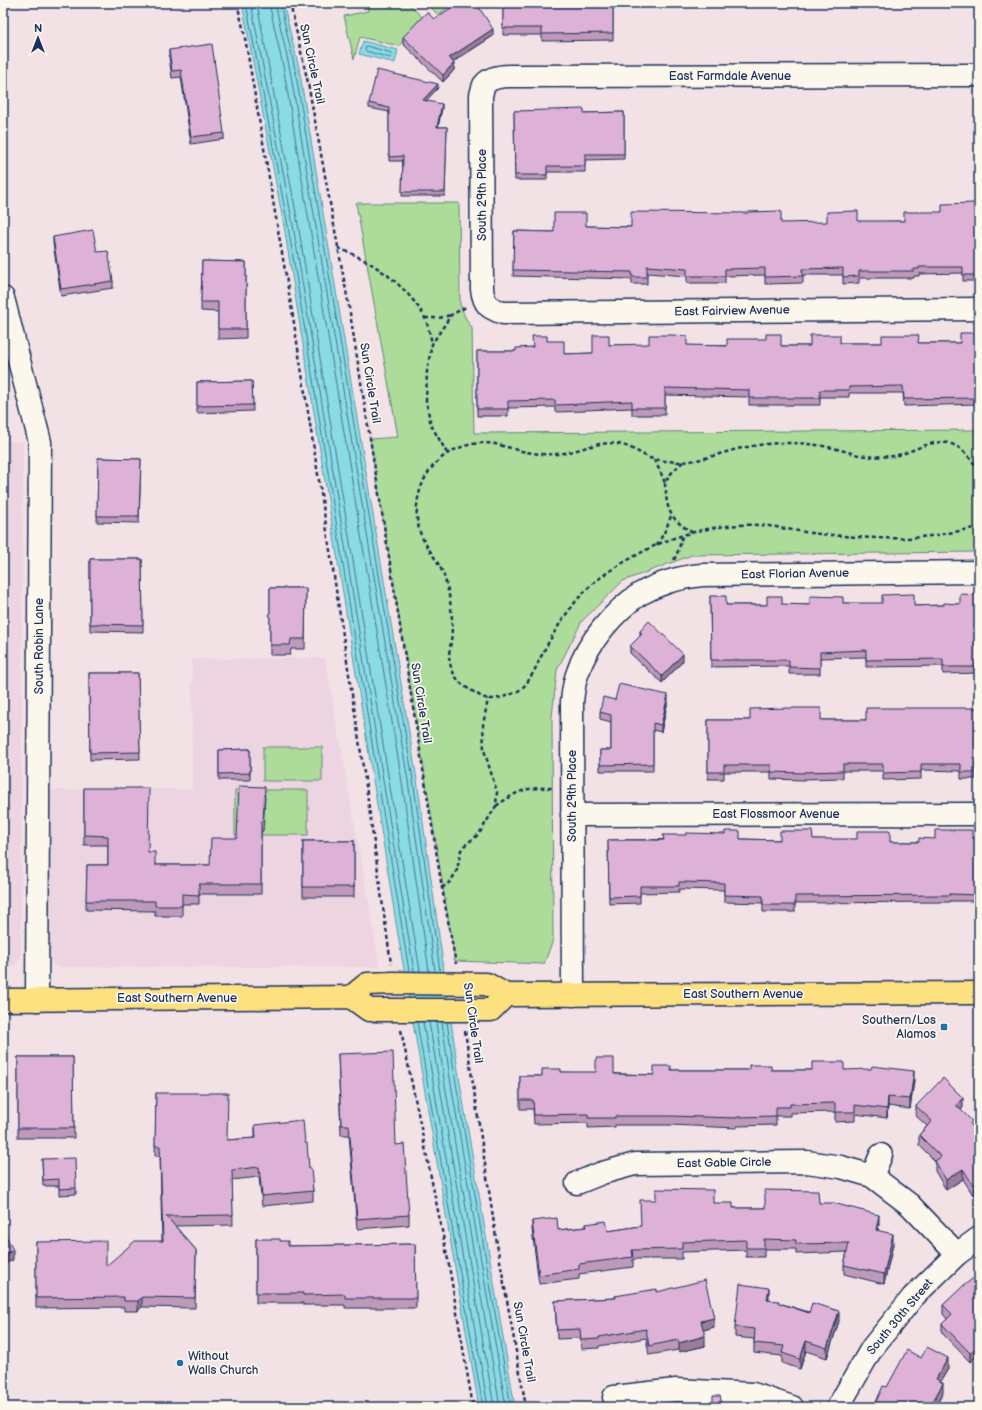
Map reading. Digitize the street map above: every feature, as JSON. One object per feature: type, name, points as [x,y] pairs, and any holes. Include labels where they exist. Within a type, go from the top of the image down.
[{"type":"main road","points":[[367,984],[452,984],[487,984],[506,995],[491,1010],[369,1010],[351,997],[367,984]]},
{"type":"main road","name":"East Southern Avenue","points":[[506,995],[979,993]]},
{"type":"main road","name":"East Southern Avenue","points":[[3,1000],[351,997]]},
{"type":"street","name":"East Farmdale Avenue","points":[[484,85],[492,79],[510,76],[979,75]]},
{"type":"street","name":"South 29th Place","points":[[484,85],[481,95],[485,301]]},
{"type":"street","name":"South Robin Lane","points":[[3,298],[40,442],[37,1000]]},
{"type":"street","name":"East Fairview Avenue","points":[[485,301],[503,313],[979,309]]},
{"type":"street","name":"East Florian Avenue","points":[[620,611],[641,593],[667,582],[702,575],[979,572]]},
{"type":"street","name":"South 29th Place","points":[[573,995],[572,702],[577,672],[590,645],[620,611]]},
{"type":"street","name":"East Flossmoor Avenue","points":[[572,814],[979,814]]},
{"type":"street","points":[[872,1176],[881,1155]]},
{"type":"street","name":"East Gable Circle","points":[[577,1183],[602,1173],[635,1164],[807,1162],[841,1167],[872,1176],[910,1205],[957,1254]]},
{"type":"street","name":"South 30th Street","points":[[838,1407],[872,1348],[913,1297],[957,1254],[979,1238]]},
{"type":"street","points":[[614,1397],[676,1390],[752,1394],[792,1407]]},
{"type":"path","points":[[237,3],[244,32],[296,333],[398,983]]},
{"type":"path","name":"Sun Circle Trail","points":[[290,3],[308,83],[338,248],[442,888],[456,965],[452,984]]},
{"type":"path","points":[[338,248],[356,255],[391,278],[405,290],[425,318],[432,344]]},
{"type":"path","points":[[425,318],[439,318],[451,315],[485,301]]},
{"type":"path","points":[[446,453],[431,424],[426,401],[427,371],[432,344],[451,315]]},
{"type":"path","points":[[979,470],[967,454],[955,445],[942,443],[928,443],[894,456],[871,456],[817,445],[796,442],[778,442],[747,447],[683,462],[654,460],[631,448],[617,444],[603,443],[578,451],[558,454],[536,454],[495,443],[480,442],[467,444],[446,453],[431,468],[423,482],[416,502],[417,521],[421,536],[442,573],[449,597],[452,614],[452,636],[449,654],[452,671],[460,684],[488,699],[507,696],[520,690],[527,682],[568,612],[587,589],[611,571],[657,545],[693,532],[752,525],[830,535],[876,537],[927,536],[979,528]]},
{"type":"path","points":[[654,460],[665,483],[666,500],[671,516],[679,525],[693,532]]},
{"type":"path","points":[[665,483],[674,470],[683,462]]},
{"type":"path","points":[[657,545],[671,516]]},
{"type":"path","points":[[488,699],[483,725],[484,750],[497,792],[496,806]]},
{"type":"path","points":[[442,888],[451,881],[456,870],[461,850],[479,834],[496,806],[526,789],[556,788]]},
{"type":"path","points":[[402,1010],[448,1260],[473,1407]]},
{"type":"path","name":"Sun Circle Trail","points":[[456,1010],[526,1407]]},
{"type":"shaded area","points":[[3,442],[23,442],[21,952],[20,960],[9,969],[3,969]]},
{"type":"shaded area","points":[[325,658],[380,967],[59,967],[54,964],[50,959],[49,952],[50,790],[192,789],[192,659]]},
{"type":"green space","points":[[367,3],[408,3],[423,18],[399,46],[360,37],[354,59],[344,16],[368,11]]},
{"type":"green space","points":[[427,3],[454,3],[438,15]]},
{"type":"green space","points":[[356,203],[459,203],[460,304],[465,317],[472,328],[474,433],[979,430],[979,552],[692,555],[623,581],[582,621],[557,670],[552,717],[553,940],[544,964],[455,961],[370,439],[398,437]]},
{"type":"green space","points":[[263,747],[322,747],[322,781],[263,781]]},
{"type":"green space","points":[[235,790],[308,790],[308,835],[235,835]]},
{"type":"water","points":[[242,3],[283,3],[299,68],[417,780],[459,1077],[515,1407],[479,1407],[397,929],[284,226]]},
{"type":"water","points":[[363,41],[398,50],[395,63],[359,54]]},
{"type":"building","points":[[453,3],[476,3],[493,29],[449,58],[454,63],[443,75],[403,37],[427,12],[434,19],[454,6]]},
{"type":"building","points":[[503,3],[613,3],[613,33],[542,34],[542,28],[503,28]]},
{"type":"building","points":[[212,44],[224,133],[191,137],[181,70],[172,71],[169,50]]},
{"type":"building","points":[[377,70],[438,84],[423,100],[442,104],[437,127],[447,127],[445,192],[402,192],[403,156],[389,157],[389,108],[369,103]]},
{"type":"building","points":[[584,109],[584,113],[624,112],[624,154],[585,154],[585,166],[547,166],[547,175],[515,175],[514,111]]},
{"type":"building","points":[[974,203],[974,210],[979,210],[979,275],[963,275],[963,267],[919,267],[919,269],[914,269],[914,271],[859,271],[859,276],[843,277],[843,268],[802,269],[803,276],[765,277],[765,268],[725,269],[725,276],[687,276],[687,269],[647,266],[647,277],[632,277],[632,272],[513,270],[514,231],[554,232],[554,213],[586,213],[586,226],[631,227],[631,212],[748,213],[781,211],[781,223],[827,222],[827,212],[858,211],[858,221],[904,221],[904,212],[942,212],[942,204]]},
{"type":"building","points":[[93,230],[97,252],[108,251],[113,281],[61,289],[53,237]]},
{"type":"building","points":[[202,261],[246,262],[246,329],[218,329],[218,302],[201,302]]},
{"type":"building","points":[[960,333],[976,333],[976,335],[979,335],[979,398],[904,399],[903,386],[849,387],[849,390],[820,390],[820,398],[749,398],[749,390],[665,388],[665,408],[632,408],[632,401],[555,405],[555,400],[508,401],[508,409],[477,409],[477,351],[516,351],[516,348],[533,347],[532,336],[547,336],[547,341],[564,341],[564,354],[593,353],[593,335],[609,335],[609,345],[649,344],[649,335],[672,335],[687,336],[687,345],[727,346],[727,339],[766,339],[766,334],[781,334],[781,346],[810,346],[810,335],[840,335],[840,343],[882,343],[882,335],[919,335],[918,343],[960,343]]},
{"type":"building","points":[[252,381],[253,405],[197,406],[197,382]]},
{"type":"building","points":[[98,458],[141,459],[139,516],[97,516]]},
{"type":"building","points":[[90,559],[142,559],[143,625],[90,624]]},
{"type":"building","points":[[270,588],[306,588],[305,639],[291,639],[290,645],[270,645]]},
{"type":"building","points":[[914,594],[914,606],[944,605],[944,603],[960,604],[960,594],[979,595],[979,667],[943,667],[943,659],[866,660],[866,650],[820,652],[820,668],[789,667],[789,660],[711,660],[710,596],[726,596],[726,605],[767,605],[767,596],[782,596],[782,604],[810,605],[810,596],[843,597],[843,603],[882,603],[882,595]]},
{"type":"building","points":[[649,621],[683,654],[662,676],[630,646],[642,634],[640,631]]},
{"type":"building","points":[[89,673],[138,673],[140,752],[90,753]]},
{"type":"building","points":[[619,684],[668,695],[661,725],[653,723],[653,764],[600,765],[600,750],[611,750],[611,715],[600,712],[603,697],[615,700]]},
{"type":"building","points":[[821,708],[821,720],[866,720],[866,708],[979,708],[979,763],[976,763],[976,772],[961,772],[961,764],[921,764],[921,772],[883,773],[883,764],[843,764],[843,771],[804,773],[771,772],[771,765],[724,765],[724,772],[708,772],[708,720],[750,720],[750,709]]},
{"type":"building","points":[[250,749],[250,773],[219,774],[219,750]]},
{"type":"building","points":[[239,786],[265,787],[263,821],[261,821],[261,884],[199,884],[199,895],[182,894],[182,906],[155,906],[155,901],[86,901],[87,865],[108,865],[108,836],[84,835],[84,788],[149,788],[148,852],[155,852],[155,865],[210,865],[211,838],[237,838]]},
{"type":"building","points":[[935,830],[972,830],[972,838],[979,838],[979,895],[795,896],[795,905],[763,905],[763,896],[724,895],[724,883],[679,882],[679,886],[640,886],[640,896],[609,897],[608,840],[664,840],[663,835],[686,835],[686,833],[725,834],[725,831],[740,831],[740,839],[780,840],[780,831],[812,831],[813,839],[857,839],[857,831],[890,831],[890,842],[919,842],[919,838],[935,839]]},
{"type":"building","points":[[303,841],[354,841],[354,887],[303,887]]},
{"type":"building","points":[[393,1052],[396,1145],[404,1144],[409,1215],[357,1219],[349,1125],[341,1125],[338,1054]]},
{"type":"building","points":[[18,1057],[73,1057],[74,1128],[18,1128]]},
{"type":"building","points":[[596,1058],[614,1058],[614,1074],[654,1075],[654,1066],[671,1066],[671,1070],[749,1070],[749,1065],[771,1065],[771,1070],[812,1070],[812,1062],[844,1062],[844,1070],[871,1069],[872,1066],[914,1071],[910,1099],[888,1097],[887,1109],[855,1105],[855,1112],[835,1112],[835,1103],[790,1104],[790,1107],[776,1107],[776,1116],[737,1118],[615,1116],[615,1118],[588,1118],[588,1114],[534,1115],[533,1100],[520,1100],[520,1076],[542,1076],[542,1069],[561,1069],[561,1072],[596,1072]]},
{"type":"building","points":[[943,1078],[963,1098],[956,1105],[972,1121],[970,1123],[979,1137],[979,1181],[973,1185],[963,1169],[946,1180],[935,1161],[941,1157],[919,1135],[932,1121],[916,1106]]},
{"type":"building","points":[[156,1093],[228,1093],[227,1140],[256,1138],[255,1125],[303,1120],[309,1168],[311,1168],[313,1191],[262,1196],[259,1167],[232,1170],[233,1215],[166,1216],[196,1250],[195,1298],[142,1297],[138,1301],[124,1301],[124,1297],[36,1298],[36,1242],[106,1241],[106,1266],[135,1241],[163,1241],[160,1146],[155,1146]]},
{"type":"building","points":[[75,1158],[76,1188],[59,1189],[59,1179],[43,1180],[42,1159]]},
{"type":"building","points":[[656,1189],[713,1190],[713,1203],[733,1203],[733,1208],[765,1208],[765,1190],[818,1191],[819,1203],[833,1203],[879,1215],[876,1230],[893,1234],[884,1274],[844,1265],[849,1243],[796,1244],[796,1240],[764,1239],[764,1248],[746,1248],[746,1240],[682,1242],[682,1249],[632,1250],[633,1257],[579,1264],[579,1269],[539,1275],[532,1221],[557,1218],[558,1230],[587,1227],[586,1224],[606,1221],[608,1231],[641,1226],[640,1200],[656,1200]]},
{"type":"building","points":[[3,1230],[13,1250],[3,1255]]},
{"type":"building","points":[[256,1239],[280,1239],[280,1241],[288,1241],[288,1246],[415,1244],[416,1298],[345,1298],[345,1294],[303,1295],[303,1293],[256,1293]]},
{"type":"building","points":[[979,1274],[979,1344],[970,1353],[942,1324],[952,1314],[943,1305],[963,1286]]},
{"type":"building","points":[[705,1280],[714,1318],[701,1321],[705,1336],[679,1343],[678,1340],[649,1346],[646,1329],[599,1337],[599,1339],[581,1340],[580,1329],[557,1330],[555,1301],[616,1298],[615,1296],[657,1289],[657,1292]]},
{"type":"building","points":[[740,1284],[769,1288],[767,1300],[779,1301],[779,1303],[809,1313],[812,1303],[839,1311],[827,1348],[806,1341],[800,1359],[782,1353],[784,1346],[754,1343],[755,1329],[735,1327]]},
{"type":"building","points":[[927,1347],[948,1358],[936,1379],[943,1383],[931,1405],[934,1407],[886,1407],[876,1402],[883,1386],[887,1387],[907,1350],[921,1358]]},
{"type":"building","points":[[713,1396],[720,1396],[723,1407],[713,1407]]},
{"type":"place","name":"Southern/Los Alamos","points":[[944,1027]]},
{"type":"place","name":"Without Walls Church","points":[[180,1363]]}]
